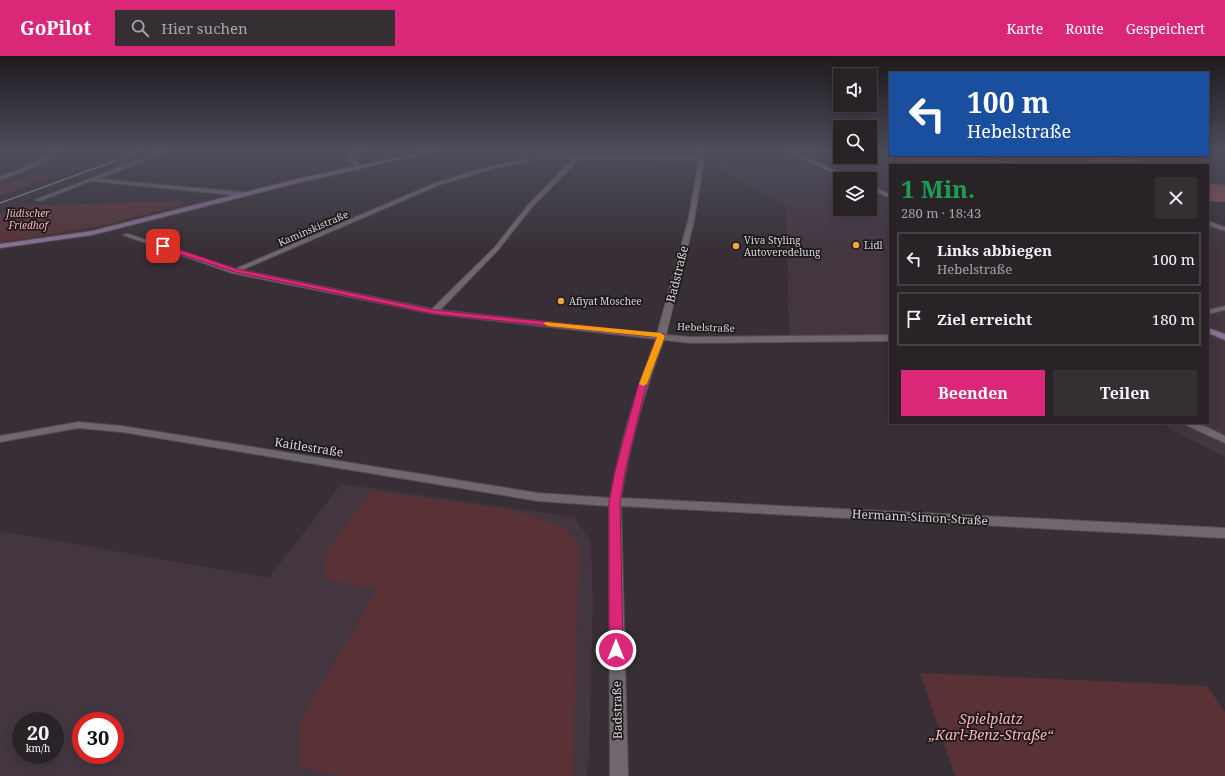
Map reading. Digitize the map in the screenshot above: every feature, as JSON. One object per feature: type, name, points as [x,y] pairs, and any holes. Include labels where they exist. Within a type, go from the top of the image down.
[{"type":"main road","points":[[0,246],[92,232],[283,185]]},
{"type":"main road","points":[[877,190],[889,196]]},
{"type":"main road","points":[[1209,330],[1225,337]]},
{"type":"street","points":[[38,200],[80,185]]},
{"type":"street","points":[[141,185],[242,194]]},
{"type":"street","name":"Kaminskistraße","points":[[235,270],[436,185]]},
{"type":"street","points":[[434,312],[496,249],[530,206],[551,185]]},
{"type":"street","name":"Badstraße","points":[[619,776],[615,502],[621,467],[642,386],[661,336],[691,221],[697,185]]},
{"type":"street","points":[[1209,223],[1225,229]]},
{"type":"street","name":"Hebelstraße","points":[[126,235],[235,270],[434,312],[690,340],[889,338]]},
{"type":"street","points":[[1209,312],[1225,308]]},
{"type":"street","points":[[1192,424],[1225,440]]},
{"type":"street","name":"Kaitlestraße","points":[[0,439],[78,425],[122,429],[538,497],[615,502]]},
{"type":"street","name":"Hermann-Simon-Straße","points":[[615,502],[1225,533]]},
{"type":"shaded area","points":[[748,185],[833,185],[833,216],[877,216],[877,185],[889,185],[889,339],[843,339],[789,335],[786,205]]},
{"type":"shaded area","points":[[1209,185],[1225,185],[1225,202],[1209,201]]},
{"type":"shaded area","points":[[1209,222],[1225,228],[1225,457],[1161,424],[1209,424]]},
{"type":"shaded area","points":[[341,484],[574,517],[591,542],[593,602],[589,758],[587,776],[0,776],[0,531],[269,578]]},
{"type":"green space","points":[[4,185],[31,185],[0,196],[0,186]]},
{"type":"green space","name":"Jüdischer Friedhof","points":[[182,201],[185,204],[105,225],[0,243],[0,214],[20,206]]},
{"type":"green space","points":[[372,491],[511,510],[563,527],[579,544],[573,776],[343,776],[299,767],[300,721],[377,590],[323,578],[327,550]]},
{"type":"green space","name":"Spielplatz „Karl-Benz-Straße“","points":[[920,673],[1207,686],[1225,712],[1225,776],[955,776]]},
{"type":"railway","points":[[0,203],[50,185]]},
{"type":"slow traffic","points":[[548,324],[661,336],[643,384]]},
{"type":"place","name":"Lidl","points":[[856,245]]},
{"type":"place","name":"Viva Styling Autoveredelung","points":[[736,246]]},
{"type":"place","name":"Afiyat Moschee","points":[[561,301]]},
{"type":"route","points":[[163,246],[235,270],[434,312],[661,336],[642,386],[621,467],[615,502],[616,650]]}]
